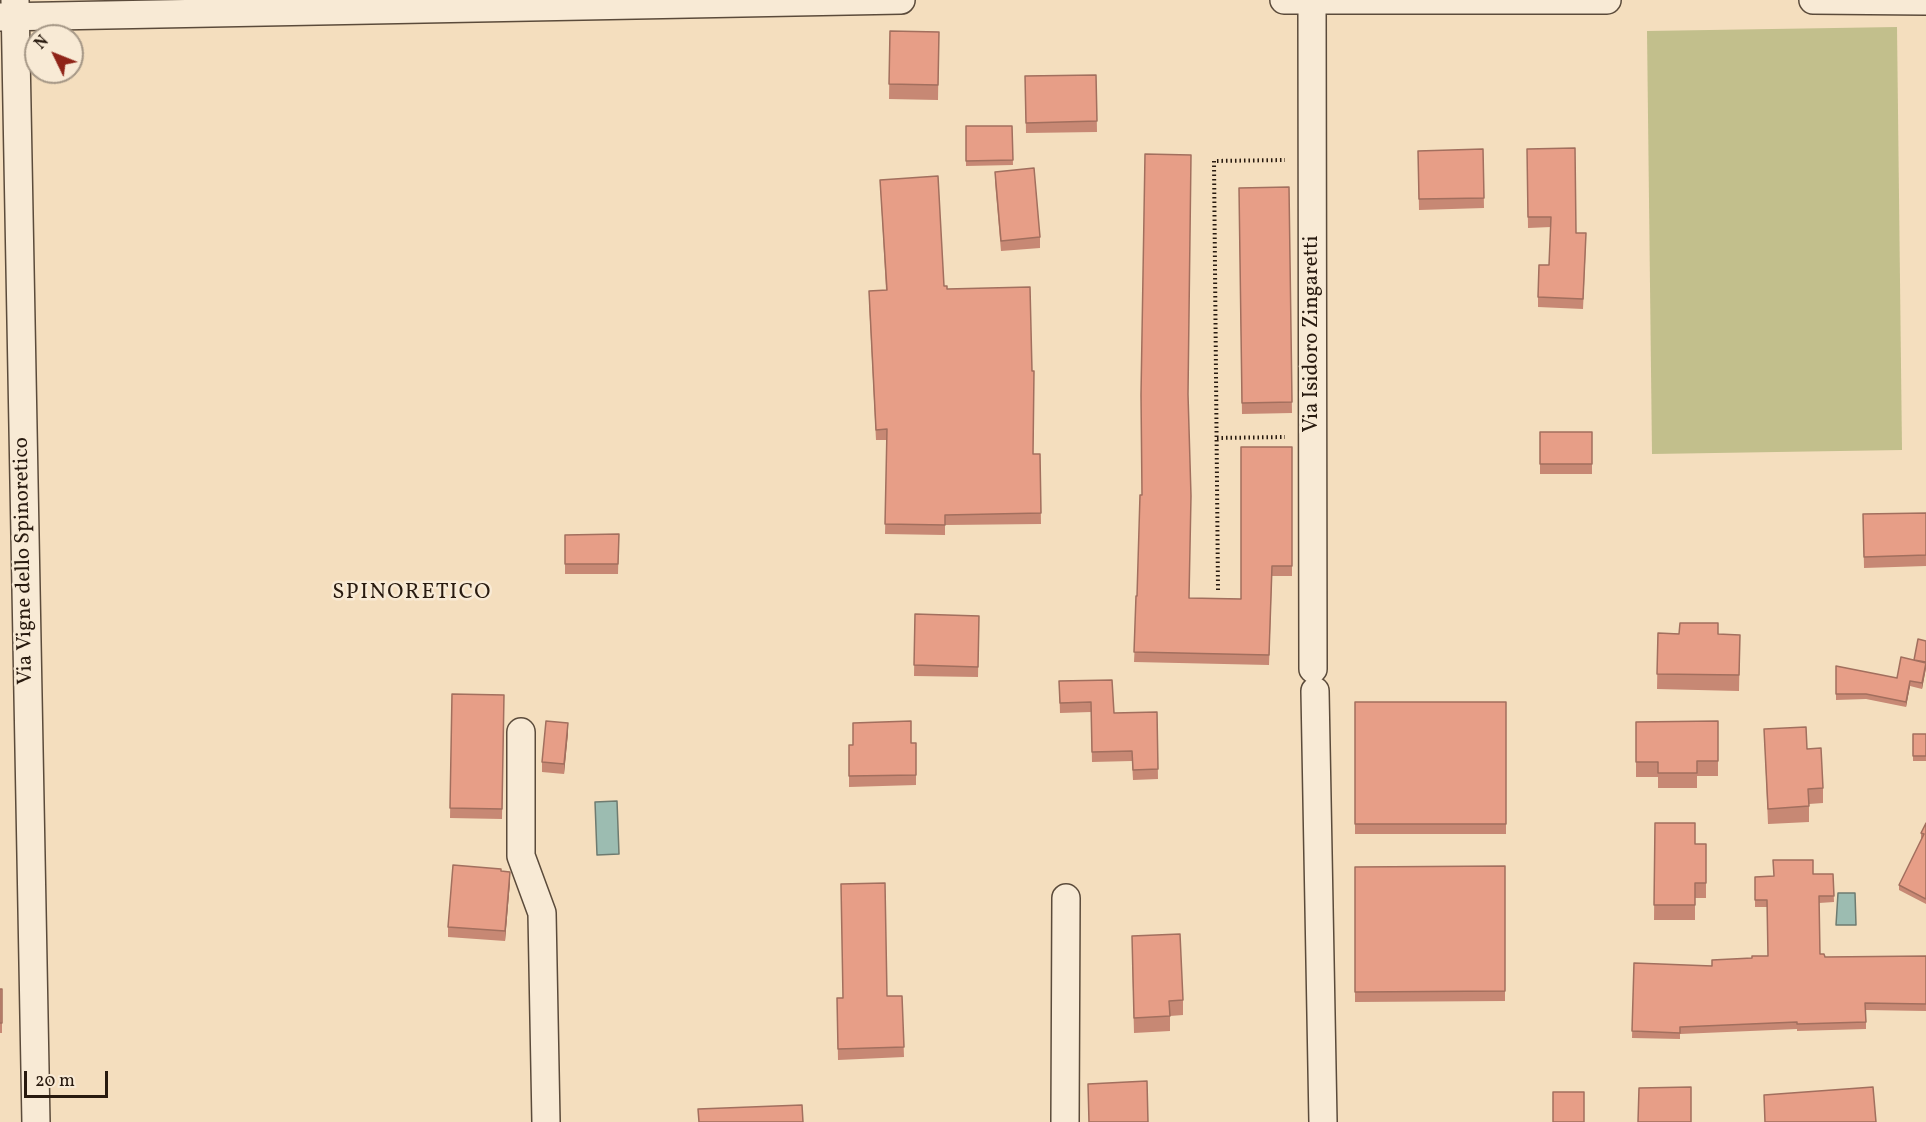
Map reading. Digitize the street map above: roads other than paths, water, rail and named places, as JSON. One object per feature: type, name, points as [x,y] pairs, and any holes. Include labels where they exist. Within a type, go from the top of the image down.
[{"type":"street","points":[[10,11],[901,0]]},
{"type":"street","points":[[1284,0],[1607,0]]},
{"type":"street","name":"Via Isidoro Zingaretti","points":[[1312,0],[1314,680],[1323,1122]]},
{"type":"street","points":[[1813,0],[1926,1]]},
{"type":"street","name":"Via Vigne dello Spinoretico","points":[[10,11],[36,1122]]},
{"type":"street","points":[[521,732],[521,856],[542,913],[546,1122]]},
{"type":"street","points":[[1065,1122],[1066,898]]},
{"type":"water","points":[[617,801],[619,854],[597,855],[595,802]]},
{"type":"water","points":[[1838,893],[1855,893],[1856,925],[1836,925]]},
{"type":"district","name":"SPINORETICO","points":[[412,594]]}]
